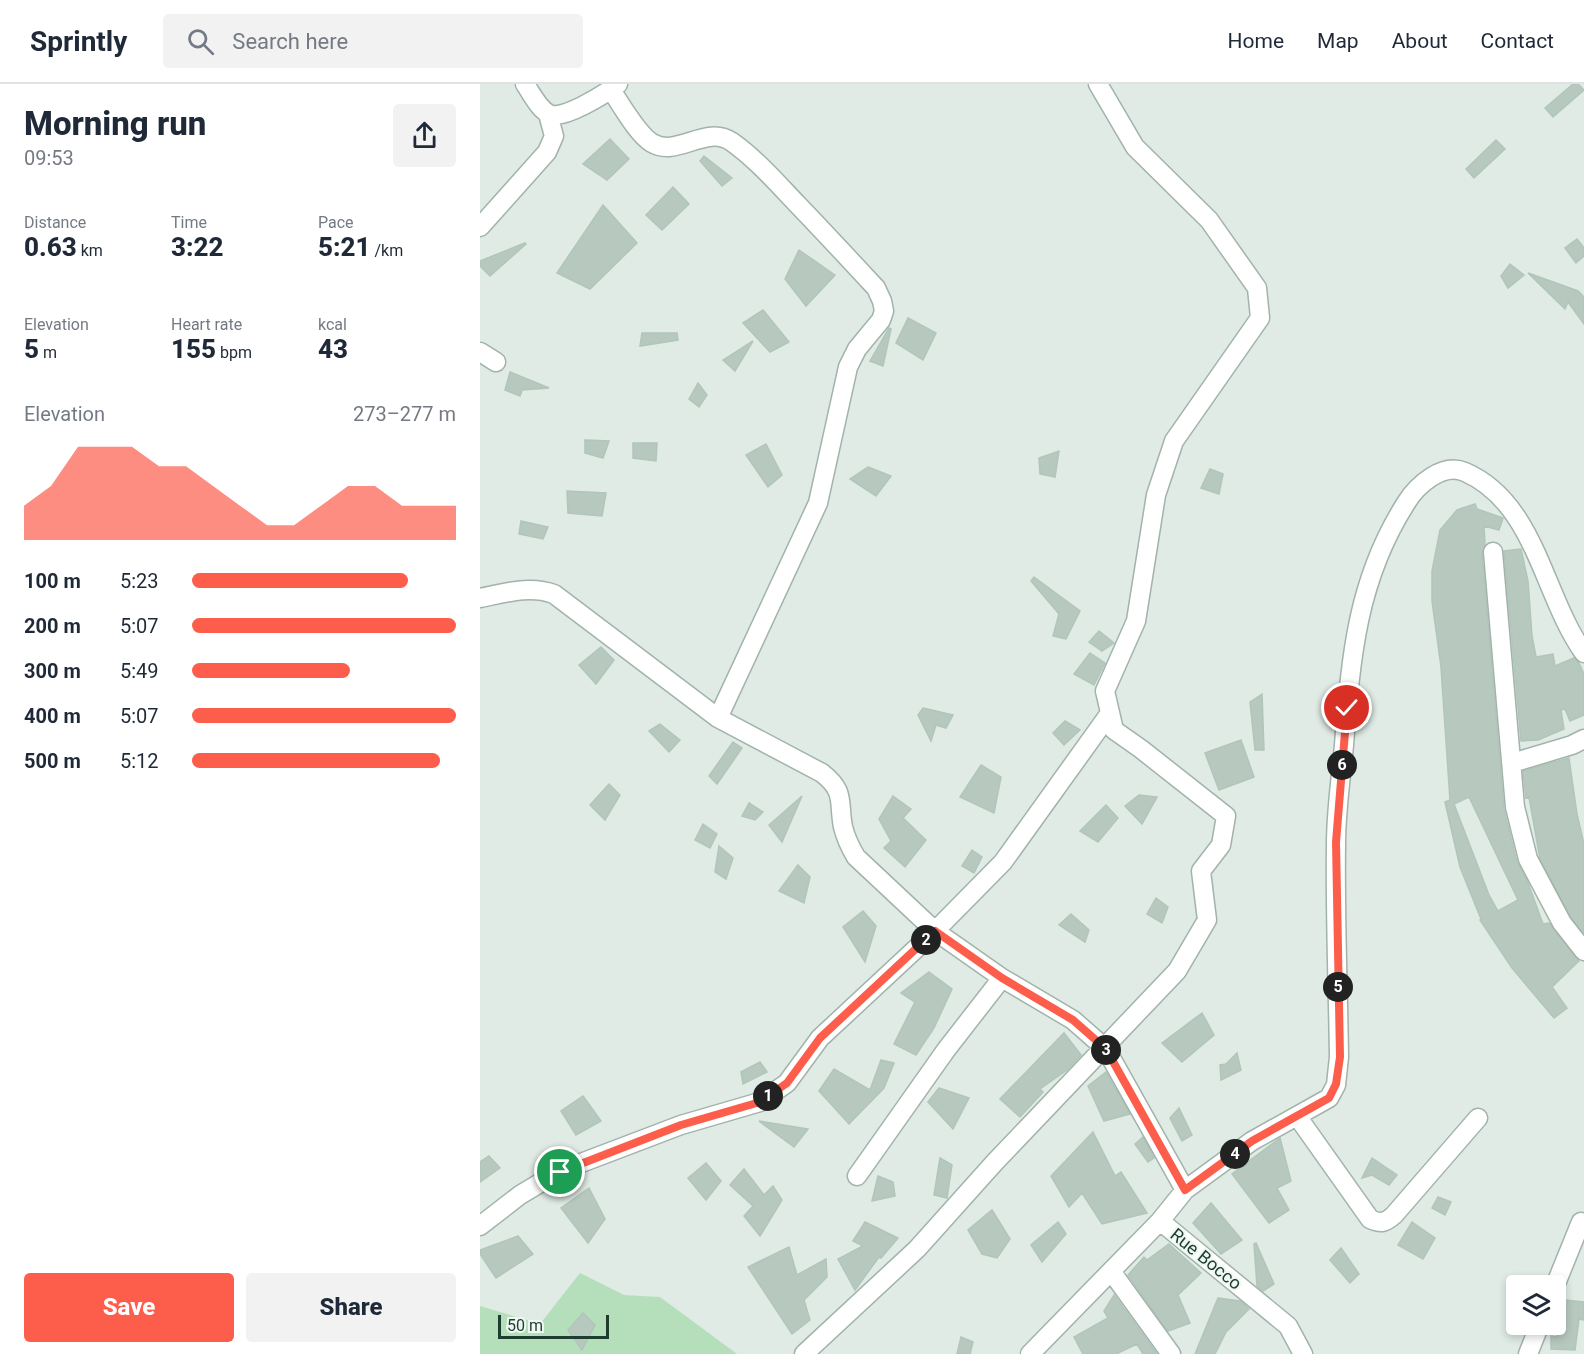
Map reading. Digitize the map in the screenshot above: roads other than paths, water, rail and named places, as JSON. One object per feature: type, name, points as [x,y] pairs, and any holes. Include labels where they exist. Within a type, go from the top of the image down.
[{"type":"street","points":[[480,226],[547,152],[555,136],[548,114],[525,84]]},
{"type":"street","points":[[804,1354],[917,1249],[995,1162],[1106,1049],[1178,971],[1207,920],[1202,871],[1221,845],[1226,816],[1141,748],[1114,730],[1105,691],[1136,621],[1156,495],[1174,441],[1260,318],[1257,288],[1209,220],[1135,147],[1098,84]]},
{"type":"street","points":[[548,114],[556,116],[569,112],[614,87],[643,135],[652,143],[665,147],[712,135],[731,141],[770,175],[876,288],[882,301],[884,310],[881,320],[857,349],[848,367],[818,503],[718,718]]},
{"type":"street","points":[[480,352],[496,362]]},
{"type":"street","points":[[1160,1221],[1185,1190],[1252,1141],[1322,1103],[1334,1092],[1340,1057],[1336,842],[1355,639],[1366,585],[1390,528],[1412,493],[1426,480],[1451,470],[1464,471],[1490,487],[1516,516],[1528,536],[1565,625],[1584,653]]},
{"type":"street","points":[[1493,552],[1515,807],[1528,859],[1562,923],[1584,951]]},
{"type":"street","points":[[480,598],[521,590],[540,589],[554,594],[718,718],[822,773],[835,783],[841,796],[843,825],[848,843],[856,857],[935,931],[1002,978],[1073,1020],[1106,1049],[1185,1190]]},
{"type":"street","points":[[480,1226],[520,1196],[560,1172],[681,1125],[760,1102],[787,1083],[820,1038],[935,931],[1003,862],[1110,713]]},
{"type":"street","points":[[1512,763],[1572,745],[1584,739]]},
{"type":"street","points":[[857,1176],[946,1050],[1002,978]]},
{"type":"street","points":[[1297,1116],[1370,1220],[1379,1224],[1386,1222],[1394,1215],[1478,1118]]},
{"type":"street","name":"Rue Bocco","points":[[1030,1354],[1160,1221],[1288,1326],[1303,1354]]},
{"type":"street","points":[[1559,1275],[1581,1222]]},
{"type":"street","points":[[1111,1270],[1171,1354]]},
{"type":"street","points":[[1528,1354],[1536,1335]]}]
